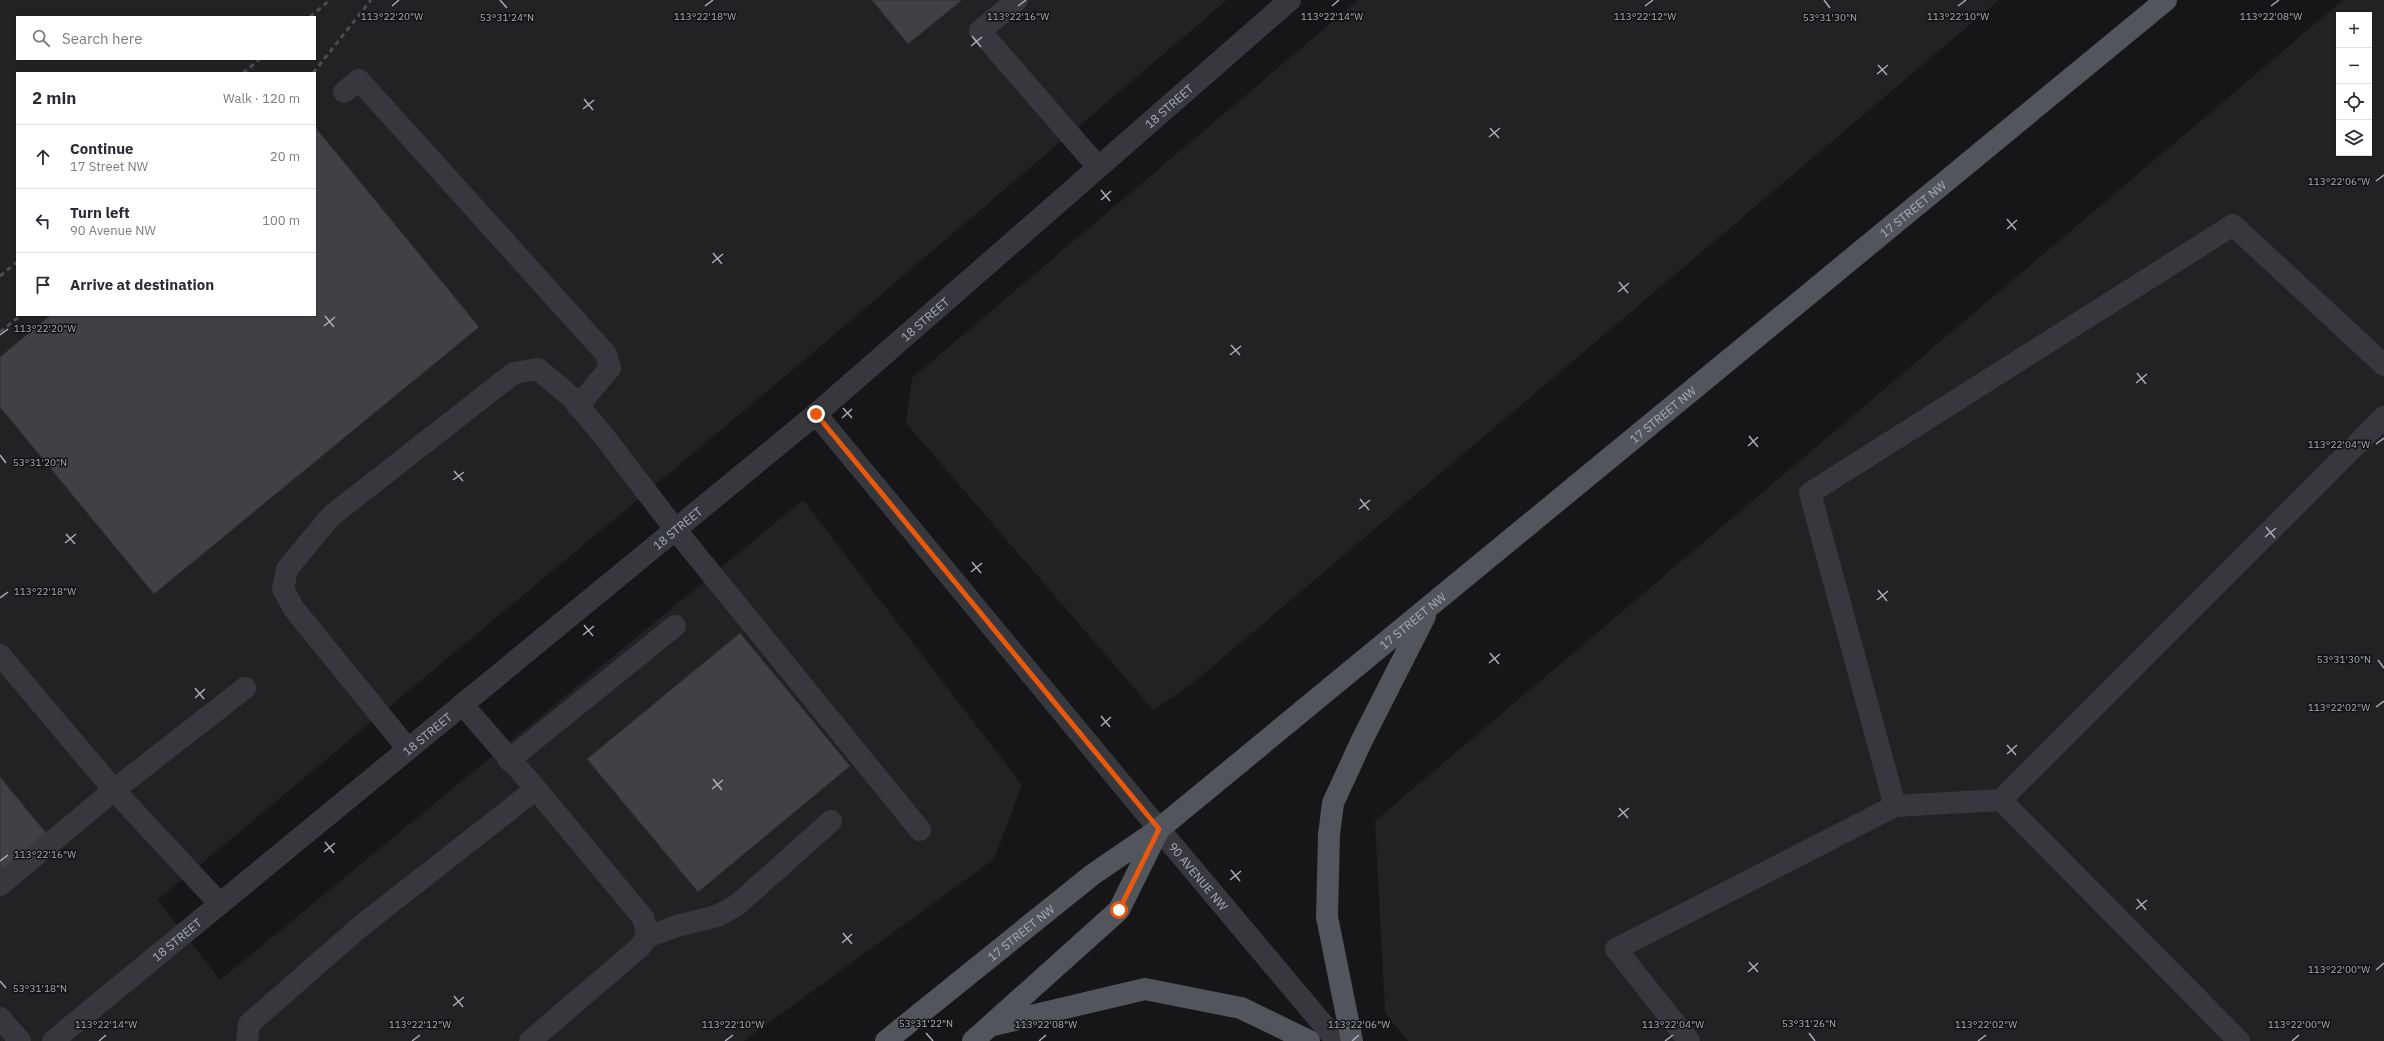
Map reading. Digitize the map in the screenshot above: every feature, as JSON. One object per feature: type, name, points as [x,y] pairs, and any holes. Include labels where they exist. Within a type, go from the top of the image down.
[{"type":"main road","name":"17 STREET NW","points":[[886,1041],[1092,874],[1159,829],[1429,609],[2166,0]]},
{"type":"main road","points":[[1352,1041],[1326,917],[1329,836],[1333,803],[1362,740],[1429,609]]},
{"type":"main road","name":"17 STREET NW","points":[[973,1041],[993,1025],[1119,910],[1159,829]]},
{"type":"main road","points":[[993,1025],[1145,989],[1241,1008],[1309,1041]]},
{"type":"street","points":[[1017,0],[980,31],[1098,167]]},
{"type":"street","name":"18 STREET","points":[[53,1041],[816,414],[1290,0]]},
{"type":"street","points":[[344,92],[359,80],[606,354],[610,368],[578,406]]},
{"type":"street","points":[[1895,806],[1810,492],[2233,225],[2384,364]]},
{"type":"street","points":[[408,749],[294,609],[283,589],[287,569],[330,516],[514,373],[538,368],[578,406],[603,435],[675,530],[920,830]]},
{"type":"street","name":"90 AVENUE NW","points":[[816,414],[1159,829],[1337,1041]]},
{"type":"street","points":[[1689,1041],[1616,949],[1895,806],[2001,800],[2384,417]]},
{"type":"street","points":[[510,760],[675,626]]},
{"type":"street","points":[[0,655],[114,790],[220,904]]},
{"type":"street","points":[[0,885],[114,790],[245,688]]},
{"type":"street","points":[[462,704],[478,720],[644,919],[647,937]]},
{"type":"street","points":[[247,1041],[249,1024],[355,931],[536,789]]},
{"type":"street","points":[[2001,800],[2238,1041]]},
{"type":"street","points":[[530,1041],[640,947],[647,937],[676,926],[717,916],[737,905],[831,821]]},
{"type":"street","points":[[0,1018],[20,1041]]},
{"type":"shaded area","points":[[0,0],[1227,0],[782,379],[158,900],[220,980],[803,500],[1022,785],[994,859],[744,1041],[0,1041]]},
{"type":"shaded area","points":[[1358,0],[1999,0],[1193,683],[1153,710],[906,423],[912,378]]},
{"type":"shaded area","points":[[2343,0],[2384,0],[2384,1041],[1408,1041],[1385,1013],[1375,821]]},
{"type":"building","points":[[872,0],[962,0],[908,44]]},
{"type":"building","points":[[316,128],[479,327],[154,594],[0,407],[0,357],[50,316],[316,316]]},
{"type":"building","points":[[740,633],[850,766],[698,892],[587,759]]},
{"type":"building","points":[[0,777],[46,833],[0,871]]},
{"type":"railway","points":[[311,16],[330,0]]},
{"type":"railway","points":[[314,72],[371,0]]},
{"type":"railway","points":[[244,72],[259,60]]},
{"type":"railway","points":[[0,276],[16,263]]},
{"type":"railway","points":[[0,332],[20,316]]},
{"type":"route","points":[[816,414],[1159,829],[1119,910]]}]
